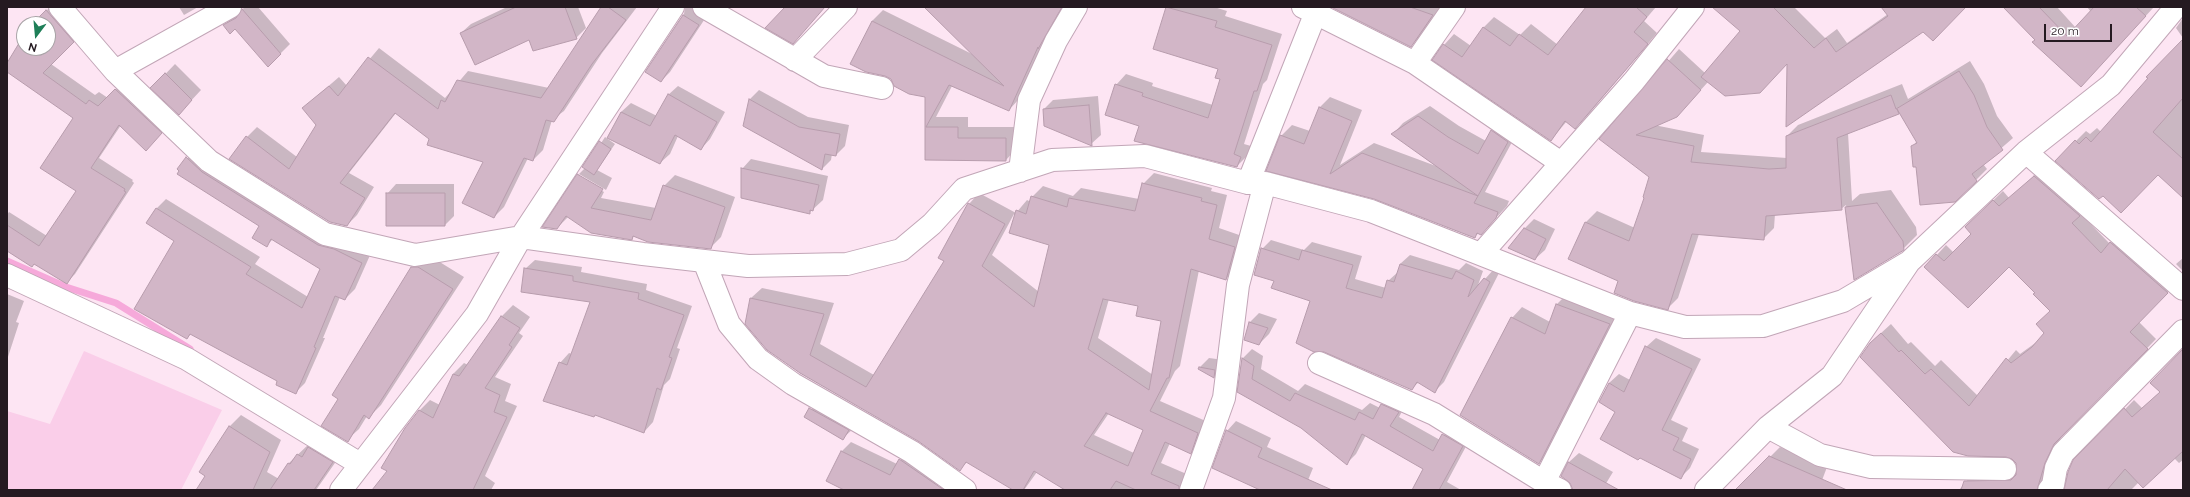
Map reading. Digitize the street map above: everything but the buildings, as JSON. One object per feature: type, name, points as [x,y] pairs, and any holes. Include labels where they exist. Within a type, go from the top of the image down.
[{"type":"street","points":[[60,7],[115,71],[210,160],[326,234],[415,255],[521,237],[643,254],[748,266],[847,264],[901,250],[932,224],[964,189],[1052,160],[1145,156],[1371,211],[1630,313],[1685,327],[1763,326],[1843,301],[1909,262],[2026,152],[2111,85],[2176,7]]},
{"type":"street","points":[[115,71],[230,7]]},
{"type":"street","points":[[344,489],[360,464],[477,314],[521,237],[673,7]]},
{"type":"street","points":[[704,7],[824,76],[882,88]]},
{"type":"street","points":[[795,60],[846,7]]},
{"type":"street","points":[[1020,171],[1029,100],[1056,41],[1076,7]]},
{"type":"street","points":[[1415,63],[1454,7]]},
{"type":"street","points":[[1481,254],[1634,81],[1693,7]]},
{"type":"street","points":[[1191,490],[1224,398],[1238,285],[1257,183],[1309,10],[1415,63],[1561,164]]},
{"type":"street","points":[[2026,152],[2183,289]]},
{"type":"street","points":[[704,261],[729,324],[758,360],[793,384],[912,452],[965,490]]},
{"type":"street","points":[[1706,490],[1768,427],[1832,376],[1909,262]]},
{"type":"street","points":[[7,275],[187,359],[360,464]]},
{"type":"street","points":[[1319,363],[1434,414],[1552,486],[1630,313]]},
{"type":"street","points":[[2049,490],[2053,485],[2056,468],[2063,453],[2183,331]]},
{"type":"street","points":[[1768,427],[1820,455],[1871,467],[2005,469]]},
{"type":"shaded area","points":[[84,351],[222,410],[181,490],[7,490],[7,411],[50,424]]},
{"type":"waterway","points":[[7,261],[66,287],[116,303],[190,349]]}]
